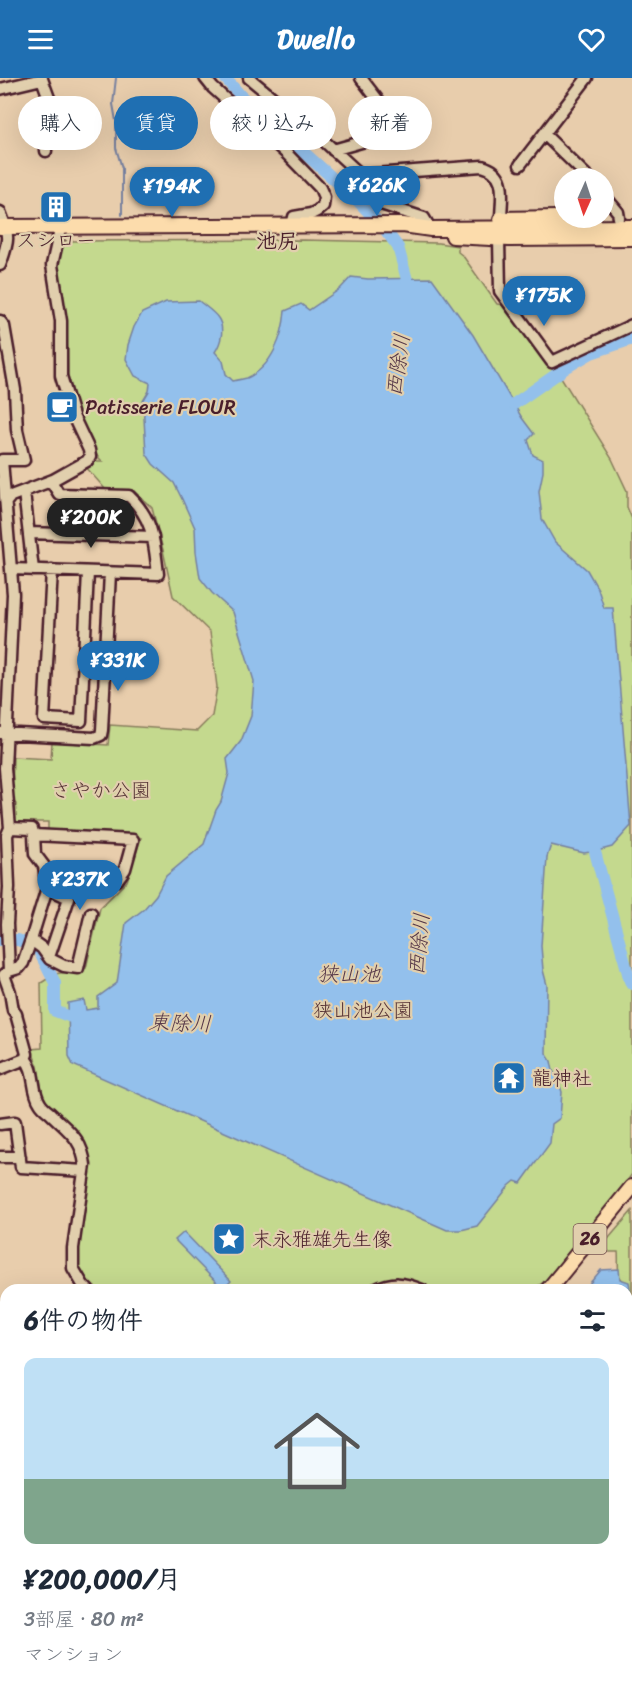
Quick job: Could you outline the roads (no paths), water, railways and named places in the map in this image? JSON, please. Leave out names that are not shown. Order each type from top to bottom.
[{"type":"main road","points":[[406,229],[501,219],[625,218]]},
{"type":"main road","points":[[3,231],[292,226],[341,229]]},
{"type":"main road","points":[[429,226],[632,227]]},
{"type":"main road","points":[[3,231],[59,234],[406,229],[499,239],[632,238]]},
{"type":"main road","name":"26","points":[[553,1284],[631,1191]]},
{"type":"street","points":[[205,78],[320,188],[324,197],[322,206],[317,212],[294,217],[292,226]]},
{"type":"street","points":[[249,78],[271,96]]},
{"type":"street","points":[[336,149],[365,141],[389,125],[390,116],[361,78]]},
{"type":"street","points":[[0,89],[42,79],[49,98],[45,124],[46,151]]},
{"type":"street","points":[[520,165],[581,80]]},
{"type":"street","points":[[544,134],[579,168]]},
{"type":"street","points":[[333,150],[375,188],[376,199],[384,205],[424,218],[429,226]]},
{"type":"street","points":[[360,174],[482,166],[490,168],[498,174],[502,183],[501,219]]},
{"type":"street","points":[[614,207],[625,218]]},
{"type":"street","points":[[0,212],[8,244],[0,265]]},
{"type":"street","points":[[6,502],[11,496],[51,481],[87,461],[90,457],[73,416],[61,376],[62,321],[52,265],[59,234]]},
{"type":"street","points":[[499,239],[500,291],[552,362],[632,325]]},
{"type":"street","points":[[0,321],[4,326],[15,390],[17,430],[24,460],[1,457],[13,594],[6,649],[3,733],[4,804],[9,806],[6,833],[9,887],[4,924],[8,941],[4,974],[27,1054],[25,1059]]},
{"type":"street","points":[[12,569],[158,574],[149,521],[138,504],[129,496],[59,494],[51,481]]},
{"type":"street","points":[[24,492],[33,570]]},
{"type":"street","points":[[29,533],[153,537]]},
{"type":"street","points":[[52,570],[45,719],[81,721],[88,572]]},
{"type":"street","points":[[3,733],[94,738],[100,735],[110,573]]},
{"type":"street","points":[[4,974],[19,968],[23,963],[47,888],[44,866],[35,854],[32,829],[6,833]]},
{"type":"street","points":[[34,835],[133,840],[125,869],[117,880],[45,875]]},
{"type":"street","points":[[47,888],[69,898],[49,957]]},
{"type":"street","points":[[30,943],[42,948],[49,957],[64,966],[78,968],[92,913]]},
{"type":"street","points":[[0,1069],[25,1059]]},
{"type":"street","points":[[25,1059],[30,1065],[40,1104],[68,1128],[84,1155],[84,1171],[73,1248],[73,1268],[82,1284]]},
{"type":"street","points":[[0,1124],[15,1122],[21,1167],[84,1171]]},
{"type":"street","points":[[0,1156],[20,1157]]},
{"type":"street","points":[[389,1284],[405,1284]]},
{"type":"water","name":"狭山池","points":[[351,277],[432,278],[473,335],[522,418],[534,434],[528,440],[533,455],[543,460],[539,491],[542,519],[555,542],[587,570],[598,589],[604,608],[613,608],[631,826],[612,847],[584,853],[551,845],[547,857],[541,946],[547,985],[546,1053],[562,1092],[560,1118],[552,1124],[550,1143],[521,1183],[515,1181],[509,1186],[477,1226],[461,1230],[447,1230],[73,1065],[69,1056],[68,1003],[84,1000],[86,1010],[98,1008],[98,997],[117,983],[126,923],[144,909],[156,895],[166,876],[204,844],[221,802],[229,773],[227,759],[241,741],[251,716],[254,681],[233,612],[212,593],[200,578],[195,528],[174,483],[153,464],[146,453],[143,401],[149,391],[150,383],[135,376],[126,359],[134,327],[142,313],[166,302],[199,301],[220,322],[221,335],[215,352],[223,361],[226,374],[233,381],[244,379],[256,373],[275,350],[282,330],[285,311],[301,304],[309,310],[340,289]]},
{"type":"water","points":[[184,1232],[231,1281],[228,1284],[218,1284],[175,1240]]},
{"type":"water","points":[[619,1269],[620,1279],[629,1284],[589,1284],[601,1270]]},
{"type":"waterway","points":[[116,78],[113,104],[116,121],[116,148],[122,168],[122,215]]},
{"type":"waterway","name":"西除川","points":[[225,78],[241,96],[357,200],[383,227],[398,247],[409,287],[408,293]]},
{"type":"waterway","points":[[514,404],[591,353],[632,339]]},
{"type":"waterway","name":"西除川","points":[[591,837],[632,984]]},
{"type":"waterway","name":"東除川","points":[[0,940],[18,940],[35,947],[55,983],[55,1011],[76,1019],[83,1019]]},
{"type":"place","name":"スシロー","points":[[56,207]]},
{"type":"place","name":"Patisserie FLOUR","points":[[62,407]]},
{"type":"place","name":"龍神社","points":[[509,1078]]},
{"type":"place","name":"末永雅雄先生像","points":[[229,1239]]},
{"type":"district","name":"池尻","points":[[277,241]]},
{"type":"park label","name":"さやか公園","points":[[101,790]]},
{"type":"park label","name":"狭山池公園","points":[[363,1010]]}]
